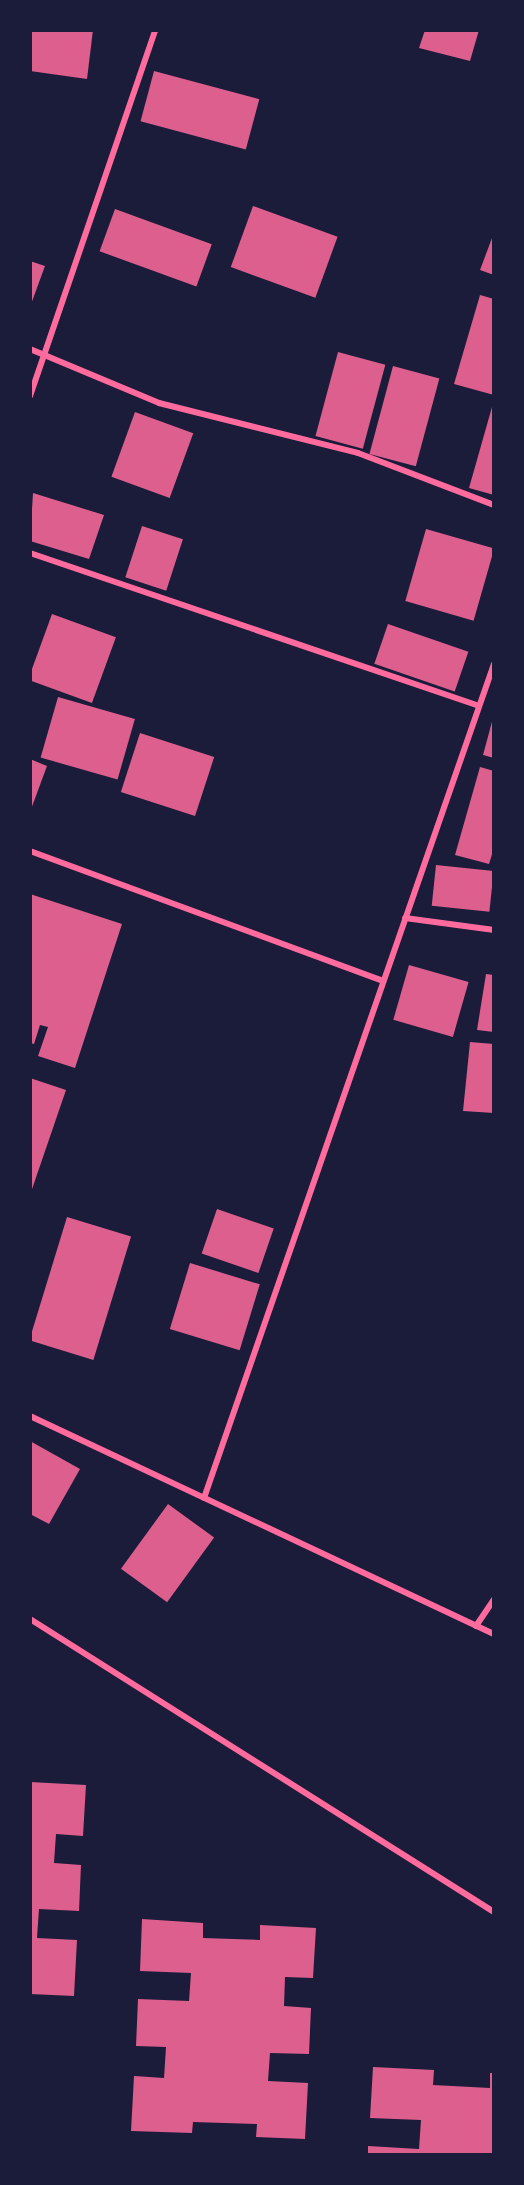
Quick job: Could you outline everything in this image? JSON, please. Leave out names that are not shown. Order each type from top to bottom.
[{"type":"street","points":[[30,396],[155,30]]},
{"type":"street","points":[[30,348],[159,403],[358,453],[494,505]]},
{"type":"street","points":[[30,553],[479,706]]},
{"type":"street","points":[[204,1498],[494,664]]},
{"type":"street","points":[[30,851],[383,981]]},
{"type":"street","points":[[405,918],[494,930]]},
{"type":"street","points":[[30,1416],[494,1634]]},
{"type":"street","points":[[476,1626],[494,1599]]},
{"type":"street","points":[[30,1619],[494,1912]]},
{"type":"building","points":[[30,30],[93,30],[87,79],[30,71]]},
{"type":"building","points":[[425,30],[479,30],[470,61],[419,48]]},
{"type":"building","points":[[154,71],[259,99],[246,149],[141,121]]},
{"type":"building","points":[[253,206],[338,237],[315,298],[231,267]]},
{"type":"building","points":[[115,209],[212,244],[196,287],[100,251]]},
{"type":"building","points":[[492,238],[494,239],[494,275],[480,270]]},
{"type":"building","points":[[30,261],[45,266],[30,307]]},
{"type":"building","points":[[480,295],[494,299],[494,395],[454,384]]},
{"type":"building","points":[[338,352],[385,365],[363,449],[315,436]]},
{"type":"building","points":[[393,366],[439,378],[416,466],[369,454]]},
{"type":"building","points":[[492,407],[494,408],[494,495],[469,488]]},
{"type":"building","points":[[135,412],[193,433],[170,498],[111,477]]},
{"type":"building","points":[[33,493],[104,515],[89,559],[30,541]]},
{"type":"building","points":[[142,526],[183,539],[166,591],[125,577]]},
{"type":"building","points":[[426,529],[494,548],[474,621],[405,601]]},
{"type":"building","points":[[52,614],[116,637],[92,703],[30,680],[30,674]]},
{"type":"building","points":[[388,624],[468,652],[455,691],[374,664]]},
{"type":"building","points":[[58,697],[135,719],[118,780],[41,758]]},
{"type":"building","points":[[494,718],[494,758],[483,755]]},
{"type":"building","points":[[140,733],[214,757],[195,816],[121,792]]},
{"type":"building","points":[[30,759],[47,766],[30,812]]},
{"type":"building","points":[[480,767],[494,771],[494,848],[489,864],[455,855]]},
{"type":"building","points":[[436,865],[494,871],[489,912],[432,906]]},
{"type":"building","points":[[30,894],[122,924],[75,1068],[38,1056],[48,1027],[40,1025],[34,1044],[30,1043]]},
{"type":"building","points":[[409,965],[469,982],[453,1037],[393,1020]]},
{"type":"building","points":[[486,974],[494,975],[494,1032],[477,1030]]},
{"type":"building","points":[[470,1042],[494,1044],[494,1113],[463,1111]]},
{"type":"building","points":[[30,1078],[66,1090],[30,1195]]},
{"type":"building","points":[[217,1209],[274,1229],[258,1273],[202,1253]]},
{"type":"building","points":[[67,1217],[131,1237],[93,1360],[30,1341]]},
{"type":"building","points":[[190,1263],[260,1284],[240,1350],[170,1329]]},
{"type":"building","points":[[30,1441],[80,1469],[49,1524],[30,1514]]},
{"type":"building","points":[[168,1504],[214,1538],[167,1602],[121,1569]]},
{"type":"building","points":[[30,1782],[86,1785],[83,1836],[56,1834],[54,1863],[81,1865],[79,1911],[39,1909],[37,1938],[77,1940],[74,1996],[30,1994]]},
{"type":"building","points":[[142,1919],[203,1923],[203,1938],[260,1940],[260,1925],[316,1928],[313,1978],[285,1977],[284,2006],[311,2008],[309,2054],[270,2053],[268,2081],[308,2083],[305,2139],[256,2137],[257,2124],[193,2122],[192,2133],[131,2131],[134,2076],[164,2078],[166,2047],[136,2046],[138,1999],[189,2001],[191,1973],[140,1971]]},
{"type":"building","points":[[373,2067],[434,2070],[433,2085],[490,2088],[490,2073],[494,2073],[494,2155],[368,2155],[368,2146],[419,2149],[421,2120],[370,2118]]}]
